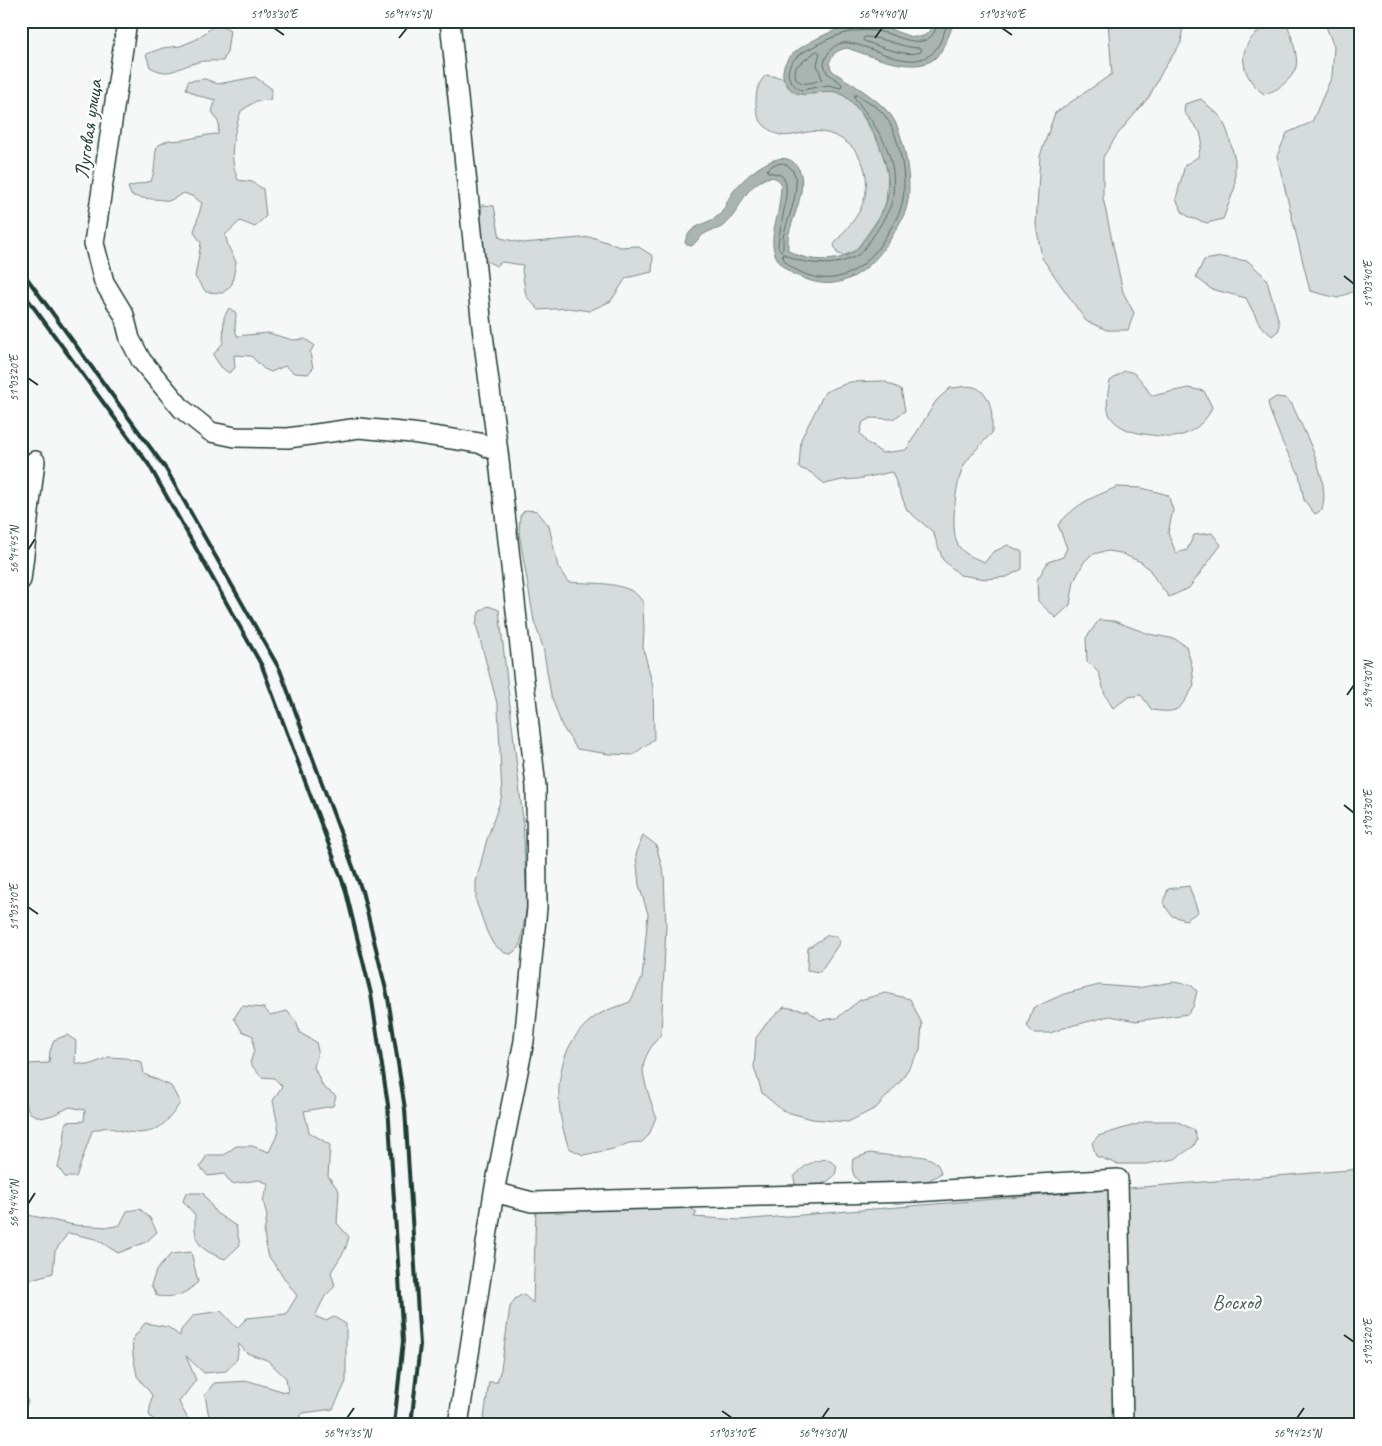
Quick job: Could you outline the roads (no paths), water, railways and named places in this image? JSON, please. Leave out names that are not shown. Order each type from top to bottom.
[{"type":"street","name":"Луговая улица","points":[[127,21],[94,243],[104,282],[124,315],[130,340],[141,360],[182,409],[211,432],[235,438],[288,438],[359,428],[412,433],[479,443],[498,452]]},
{"type":"street","points":[[450,21],[482,327],[536,787],[537,908],[524,1040],[494,1192],[458,1425]]},
{"type":"street","points":[[21,580],[35,461]]},
{"type":"street","points":[[494,1192],[532,1202],[914,1192],[1118,1179],[1123,1425]]},
{"type":"water","points":[[934,21],[954,21],[938,56],[925,63],[915,65],[891,62],[847,48],[835,53],[829,63],[835,73],[871,97],[890,114],[899,132],[906,158],[909,196],[905,212],[886,245],[868,266],[857,275],[845,280],[832,283],[818,283],[794,274],[783,266],[777,259],[773,248],[773,236],[781,192],[781,183],[778,179],[774,178],[764,179],[750,189],[734,214],[722,227],[704,234],[692,246],[685,243],[694,228],[721,213],[737,186],[751,173],[769,162],[786,159],[793,162],[799,169],[801,178],[799,199],[788,238],[788,250],[803,257],[822,260],[841,258],[856,250],[877,222],[887,198],[888,178],[878,143],[870,126],[852,102],[839,93],[832,91],[798,94],[792,91],[784,78],[784,66],[788,58],[799,49],[824,35],[842,28],[860,24],[879,25],[907,36],[918,37],[927,34]]},
{"type":"railway","points":[[21,270],[166,469],[280,670],[362,891],[388,998],[405,1109],[420,1345],[411,1425]]},
{"type":"railway","points":[[21,290],[149,465],[262,666],[345,888],[371,994],[388,1105],[403,1341],[394,1425]]},
{"type":"park label","name":"Восход","points":[[1236,1302]]}]
